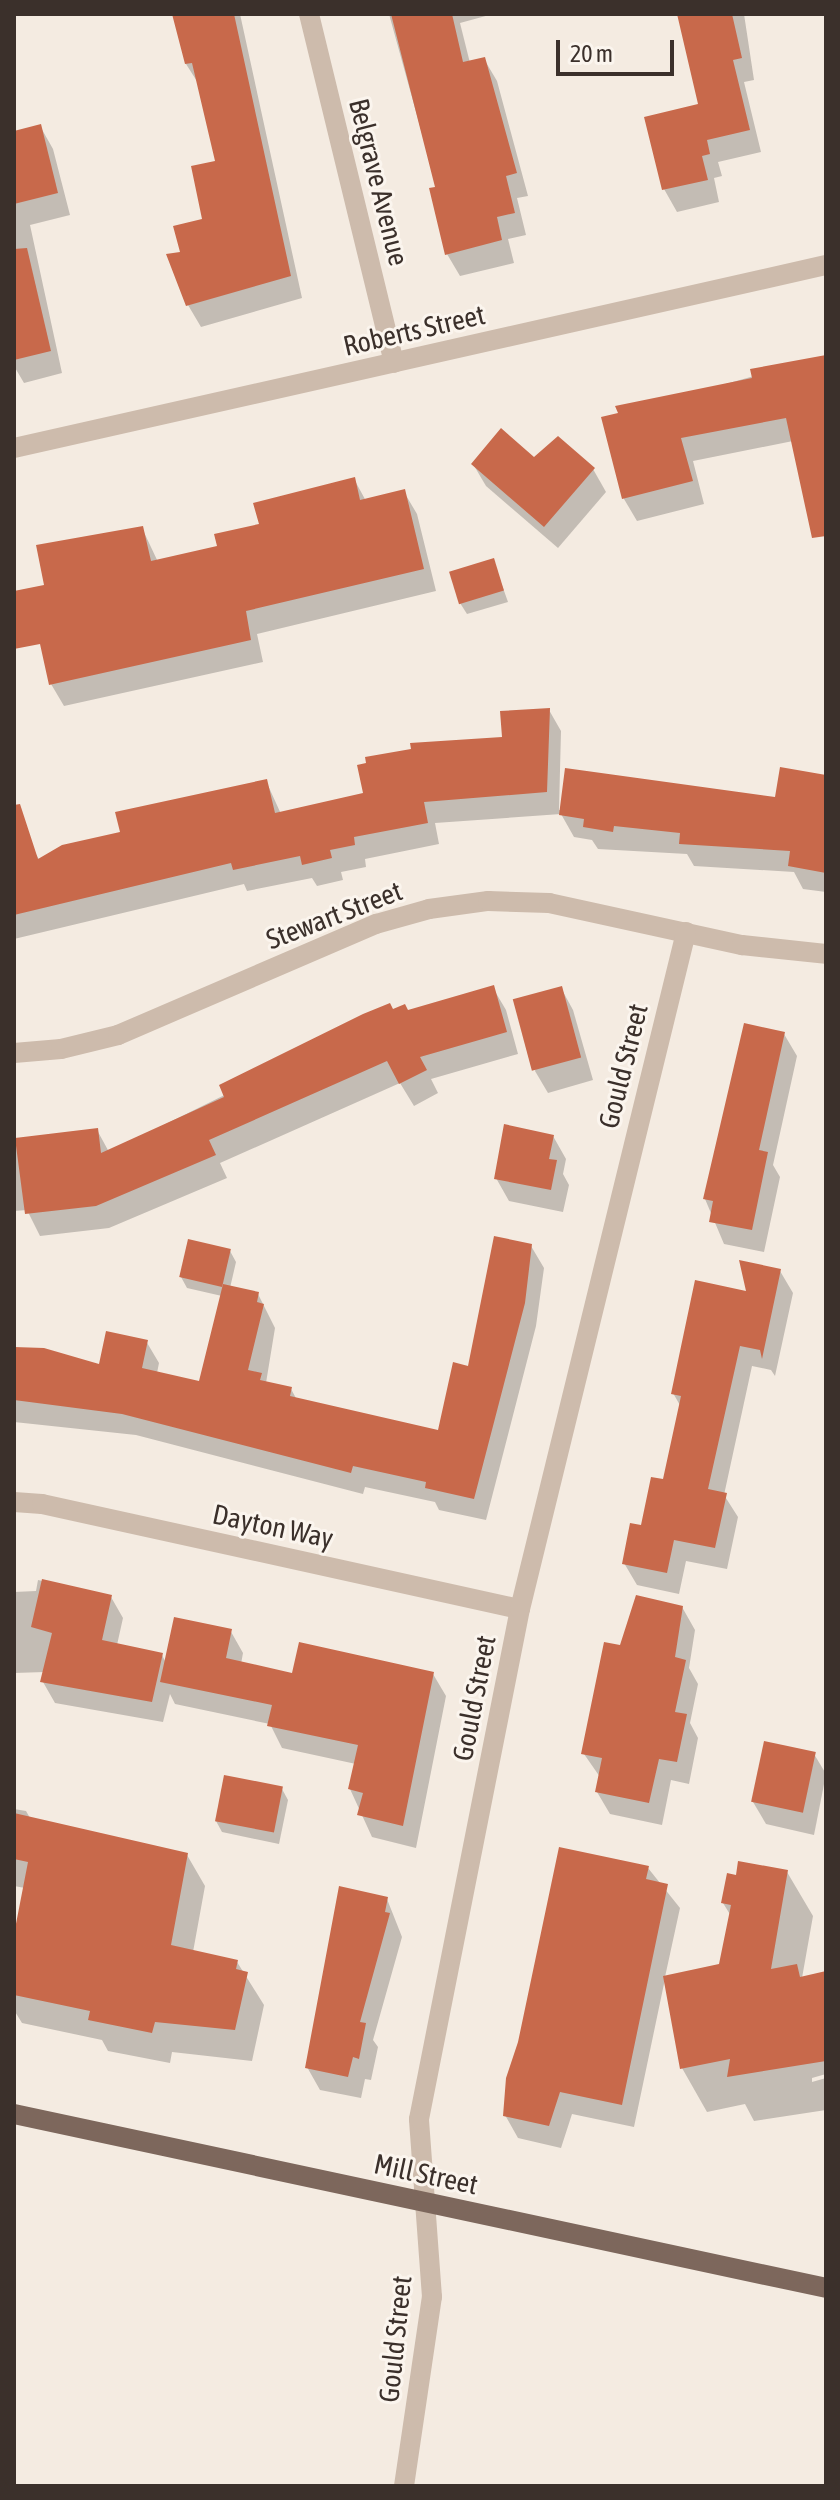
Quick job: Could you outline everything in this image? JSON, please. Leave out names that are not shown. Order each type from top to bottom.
[{"type":"main road","name":"Mill Street","points":[[14,2114],[826,2288]]},
{"type":"street","name":"Belgrave Avenue","points":[[309,14],[394,363]]},
{"type":"street","name":"Roberts Street","points":[[14,448],[826,265]]},
{"type":"street","name":"Stewart Street","points":[[14,1053],[61,1049],[118,1035],[376,924],[429,909],[488,901],[549,903],[786,952],[826,954]]},
{"type":"street","name":"Gould Street","points":[[404,2486],[432,2297],[428,2203],[419,2119],[520,1609],[686,932]]},
{"type":"street","name":"Dayton Way","points":[[14,1502],[42,1504],[520,1609]]},
{"type":"building","points":[[172,14],[234,14],[291,276],[186,306],[166,254],[180,252],[173,226],[202,219],[191,166],[215,161],[192,63],[185,64]]},
{"type":"building","points":[[391,14],[452,14],[463,62],[485,57],[517,173],[506,176],[515,213],[497,217],[502,240],[445,255],[429,188],[435,187]]},
{"type":"building","points":[[677,14],[732,14],[742,58],[733,60],[750,130],[707,140],[710,154],[702,156],[708,180],[662,190],[644,117],[698,104]]},
{"type":"building","points":[[41,124],[58,193],[14,204],[14,131]]},
{"type":"building","points":[[27,248],[51,351],[14,360],[14,249]]},
{"type":"building","points":[[826,355],[826,536],[812,538],[786,418],[681,438],[693,481],[622,499],[601,417],[618,413],[615,406],[752,378],[750,369]]},
{"type":"building","points":[[501,428],[534,457],[558,436],[595,468],[544,527],[471,464]]},
{"type":"building","points":[[355,477],[360,500],[405,489],[424,569],[246,611],[251,640],[49,685],[40,644],[14,649],[14,591],[44,585],[36,545],[143,526],[151,561],[217,546],[214,534],[259,524],[253,503]]},
{"type":"building","points":[[494,558],[504,591],[459,604],[449,572]]},
{"type":"building","points":[[550,708],[547,792],[424,802],[428,823],[354,837],[355,845],[330,850],[332,858],[302,865],[300,856],[233,870],[231,863],[14,915],[14,805],[20,804],[38,859],[62,845],[120,832],[115,812],[267,779],[275,813],[363,793],[357,765],[366,763],[365,757],[411,749],[410,743],[502,737],[500,711]]},
{"type":"building","points":[[780,767],[826,775],[826,873],[788,866],[790,851],[679,844],[680,833],[614,826],[613,832],[583,827],[584,819],[559,815],[565,768],[775,797]]},
{"type":"building","points":[[494,985],[507,1032],[420,1057],[427,1070],[399,1084],[387,1061],[209,1140],[216,1155],[96,1206],[25,1214],[15,1138],[98,1128],[101,1153],[224,1097],[219,1085],[363,1014],[390,1003],[393,1009],[405,1004],[408,1010]]},
{"type":"building","points":[[562,986],[581,1057],[532,1071],[513,999]]},
{"type":"building","points":[[744,1023],[785,1032],[759,1150],[768,1152],[752,1230],[709,1222],[713,1201],[703,1199]]},
{"type":"building","points":[[504,1124],[554,1135],[549,1159],[557,1160],[551,1190],[494,1179]]},
{"type":"building","points":[[494,1236],[532,1244],[525,1303],[474,1499],[425,1488],[426,1482],[353,1466],[351,1473],[122,1414],[14,1400],[14,1347],[44,1348],[99,1364],[106,1331],[148,1340],[142,1368],[199,1381],[223,1284],[259,1292],[257,1302],[264,1304],[248,1370],[262,1373],[260,1380],[292,1387],[290,1396],[438,1430],[453,1362],[468,1366]]},
{"type":"building","points":[[188,1239],[231,1249],[222,1287],[179,1277]]},
{"type":"building","points":[[739,1260],[781,1269],[762,1359],[760,1350],[740,1346],[708,1489],[727,1493],[715,1548],[674,1540],[667,1573],[622,1564],[630,1523],[641,1525],[651,1477],[663,1479],[681,1396],[671,1394],[695,1280],[746,1291]]},
{"type":"building","points":[[42,1579],[112,1595],[102,1640],[163,1653],[152,1702],[40,1682],[52,1633],[31,1627]]},
{"type":"building","points":[[636,1595],[683,1606],[675,1657],[686,1660],[675,1712],[687,1714],[677,1762],[659,1759],[649,1803],[595,1792],[602,1758],[581,1754],[604,1642],[620,1645]]},
{"type":"building","points":[[174,1617],[232,1629],[226,1658],[292,1673],[299,1642],[434,1672],[403,1826],[357,1815],[363,1793],[348,1789],[358,1745],[267,1726],[272,1705],[160,1682]]},
{"type":"building","points":[[764,1741],[816,1752],[803,1813],[751,1802]]},
{"type":"building","points":[[224,1775],[283,1786],[274,1833],[215,1821]]},
{"type":"building","points":[[14,1813],[188,1853],[171,1945],[238,1960],[236,1969],[248,1972],[235,2030],[155,2022],[152,2033],[88,2020],[90,2011],[14,1995],[14,1934],[28,1862],[14,1859]]},
{"type":"building","points":[[559,1847],[649,1866],[646,1879],[668,1884],[622,2105],[560,2092],[549,2126],[503,2116],[506,2078],[518,2042]]},
{"type":"building","points":[[738,1861],[788,1870],[771,1969],[797,1964],[800,1977],[826,1971],[826,2061],[727,2077],[730,2059],[680,2069],[663,1976],[719,1964],[731,1905],[721,1903],[727,1873],[736,1875]]},
{"type":"building","points":[[339,1886],[388,1897],[385,1912],[390,1913],[360,2022],[366,2023],[359,2059],[353,2057],[348,2077],[305,2068]]}]
